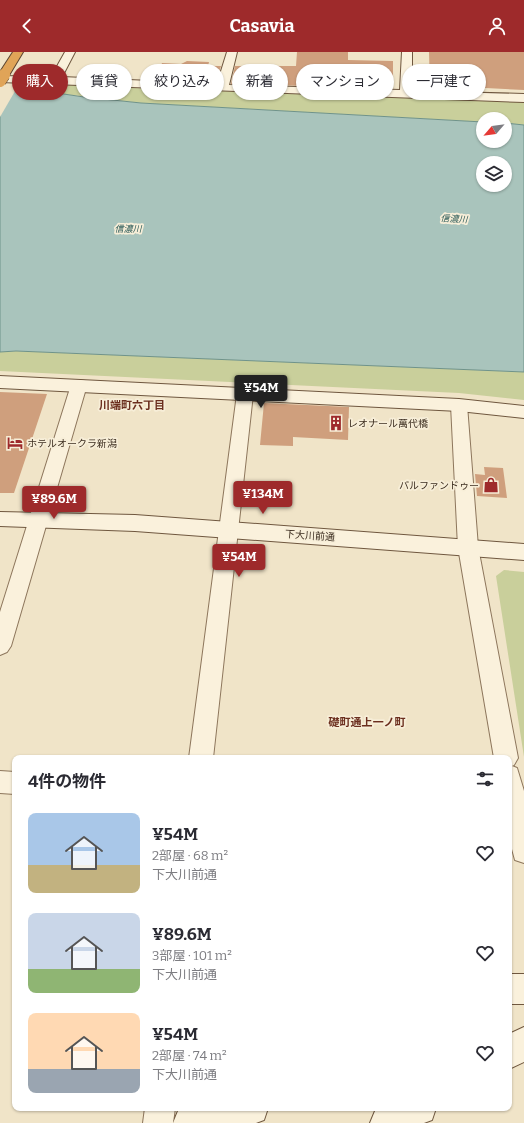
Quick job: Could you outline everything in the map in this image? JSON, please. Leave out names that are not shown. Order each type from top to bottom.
[{"type":"highway","points":[[1,78],[18,52]]},
{"type":"street","points":[[63,64],[70,52]]},
{"type":"street","points":[[224,81],[232,52]]},
{"type":"street","points":[[407,52],[407,64]]},
{"type":"street","points":[[1,78],[12,78]]},
{"type":"street","points":[[68,81],[140,84]]},
{"type":"street","points":[[224,88],[402,94]]},
{"type":"street","points":[[486,97],[524,98]]},
{"type":"street","points":[[0,382],[459,405],[524,412]]},
{"type":"street","points":[[0,646],[79,385]]},
{"type":"street","points":[[201,755],[245,394]]},
{"type":"street","points":[[459,405],[468,547],[505,755]]},
{"type":"street","name":"下大川前通","points":[[0,519],[135,523],[524,552]]},
{"type":"street","points":[[0,782],[12,783]]},
{"type":"street","points":[[512,809],[524,851]]},
{"type":"street","points":[[512,990],[524,989]]},
{"type":"street","points":[[512,1051],[524,1043]]},
{"type":"street","points":[[158,1123],[160,1111]]},
{"type":"street","points":[[190,1123],[240,1111]]},
{"type":"street","points":[[387,1123],[413,1111]]},
{"type":"green space","points":[[68,84],[76,84],[76,95],[68,95]]},
{"type":"green space","points":[[132,88],[140,88],[140,100],[224,100],[224,91],[232,91],[232,100],[288,100],[288,93],[296,93],[296,100],[394,100],[394,96],[402,96],[402,100],[486,100],[486,98],[524,99],[524,125],[512,124],[512,112],[476,112],[476,122],[141,103],[115,100],[132,100]]},
{"type":"green space","points":[[16,351],[524,372],[524,400],[459,393],[0,371],[0,352]]},
{"type":"green space","points":[[504,570],[524,572],[524,757],[496,576]]},
{"type":"water","name":"信濃川","points":[[12,88],[12,100],[68,100],[68,95],[76,96],[76,100],[112,100],[141,103],[476,122],[476,148],[512,148],[512,124],[524,125],[524,372],[16,351],[0,352],[0,89]]},
{"type":"pier","points":[[12,86],[12,96],[0,117],[0,87]]},
{"type":"building","points":[[297,52],[348,52],[348,60],[393,61],[393,64],[296,64]]},
{"type":"building","points":[[429,52],[524,52],[524,90],[486,88],[486,64],[429,64]]},
{"type":"building","points":[[187,61],[209,62],[208,64],[181,64]]},
{"type":"building","points":[[288,66],[296,66],[296,86],[288,86]]},
{"type":"building","name":"ホテルオークラ新潟","points":[[0,392],[47,394],[14,493],[0,493]]},
{"type":"building","points":[[264,403],[349,407],[348,440],[293,437],[293,446],[260,445]]},
{"type":"building","name":"パルファンドゥー","points":[[484,467],[503,468],[507,498],[477,496],[475,474],[485,475]]},
{"type":"place","name":"レオナール萬代橋","points":[[336,423]]},
{"type":"place","name":"ホテルオークラ新潟","points":[[15,443]]},
{"type":"place","name":"パルファンドゥー","points":[[491,485]]},
{"type":"district","name":"川端町六丁目","points":[[132,405]]},
{"type":"district","name":"礎町通上一ノ町","points":[[367,722]]}]
